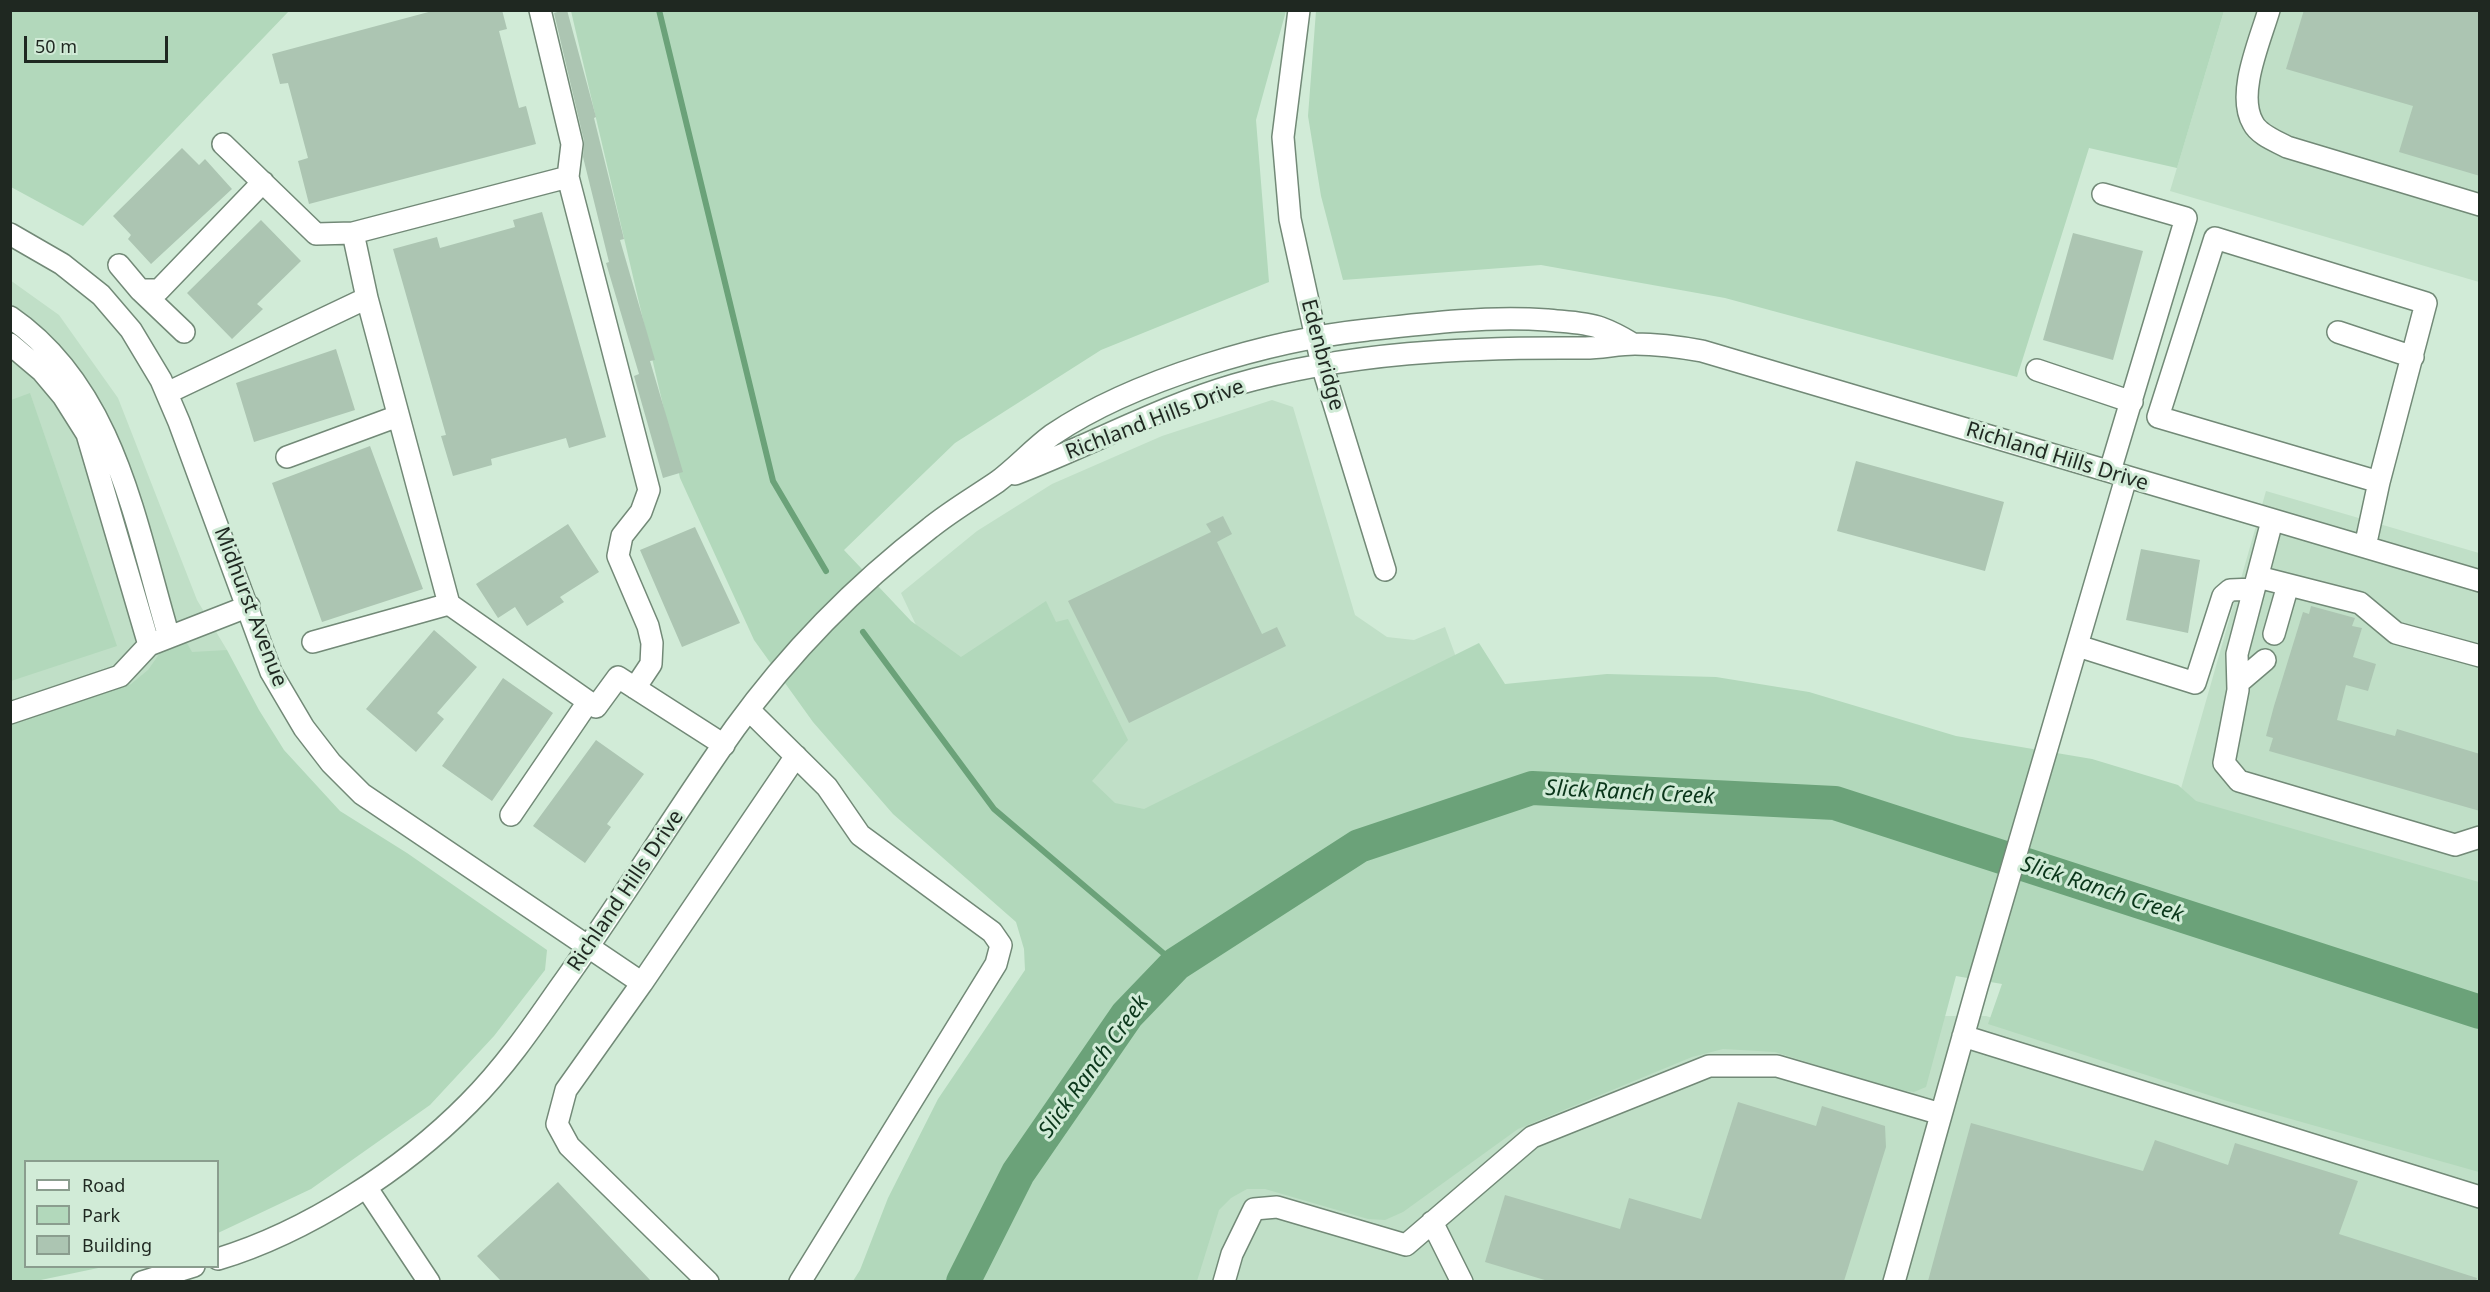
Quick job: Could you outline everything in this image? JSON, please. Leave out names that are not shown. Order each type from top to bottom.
[{"type":"street","points":[[540,10],[572,144],[568,177],[649,490],[641,512],[622,536],[618,556],[648,626],[652,643],[651,664],[635,688]]},
{"type":"street","name":"Edenbridge","points":[[1299,10],[1283,137],[1290,219],[1322,365],[1384,570]]},
{"type":"street","points":[[2269,10],[2247,87],[2247,107],[2253,125],[2287,147],[2480,205]]},
{"type":"street","points":[[224,144],[316,234],[353,233],[568,177]]},
{"type":"street","points":[[140,290],[159,290],[263,182]]},
{"type":"street","points":[[1894,1281],[1977,987],[2078,646],[2118,475],[2132,402],[2186,218],[2103,194]]},
{"type":"street","points":[[353,233],[367,298],[449,604],[596,707],[618,677],[724,746]]},
{"type":"street","name":"Midhurst Avenue","points":[[10,234],[62,264],[100,295],[131,330],[167,393],[249,606],[271,672],[304,728],[331,763],[362,794],[642,983]]},
{"type":"street","points":[[2365,548],[2379,482],[2426,303],[2215,238],[2158,417],[2379,482]]},
{"type":"street","points":[[119,265],[140,290],[184,332]]},
{"type":"street","points":[[167,393],[367,298]]},
{"type":"street","points":[[10,317],[54,356],[82,390],[114,450],[169,637]]},
{"type":"street","name":"Richland Hills Drive","points":[[219,1259],[296,1227],[366,1187],[468,1104],[517,1048],[589,947],[749,710],[788,660],[881,567],[934,524],[1001,479],[1052,435],[1107,405],[1149,386],[1212,364],[1317,337],[1438,320],[1524,319],[1599,327],[1633,344]]},
{"type":"street","points":[[2338,332],[2413,357]]},
{"type":"street","points":[[10,344],[42,371],[63,396],[87,434],[149,645]]},
{"type":"street","name":"Richland Hills Drive","points":[[1001,479],[1065,455],[1119,429],[1234,385],[1322,365],[1441,350],[1595,348],[1633,344],[1702,351],[2480,581]]},
{"type":"street","points":[[2037,370],[2132,402]]},
{"type":"street","points":[[287,457],[398,416]]},
{"type":"street","points":[[2272,520],[2237,654],[2238,683],[2224,763],[2239,781],[2455,845],[2480,837]]},
{"type":"street","points":[[2078,646],[2195,683],[2223,596],[2230,590],[2256,583],[2288,585],[2360,603],[2396,633],[2480,656]]},
{"type":"street","points":[[2274,634],[2288,585]]},
{"type":"street","points":[[314,642],[449,604]]},
{"type":"street","points":[[10,714],[120,676],[149,645],[249,606]]},
{"type":"street","points":[[2238,683],[2265,660]]},
{"type":"street","points":[[511,815],[588,702]]},
{"type":"street","points":[[749,710],[827,787],[860,835],[992,932],[1000,945],[996,964],[800,1281]]},
{"type":"street","points":[[708,1281],[569,1146],[557,1124],[566,1090],[642,983],[796,756]]},
{"type":"street","points":[[1963,1036],[2480,1197]]},
{"type":"street","points":[[1224,1281],[1232,1254],[1254,1209],[1277,1207],[1406,1245],[1532,1137],[1709,1066],[1777,1066],[1941,1114]]},
{"type":"street","points":[[366,1187],[429,1281]]},
{"type":"street","points":[[1432,1222],[1462,1281]]},
{"type":"street","points":[[142,1281],[187,1268]]},
{"type":"shaded area","points":[[2224,11],[2479,11],[2479,282],[2170,191]]},
{"type":"shaded area","points":[[10,280],[59,315],[118,398],[197,600],[227,650],[11,727]]},
{"type":"shaded area","points":[[1272,400],[1293,407],[1355,615],[1387,637],[1414,640],[1445,627],[1464,679],[1145,835],[923,640],[901,593],[977,531],[1052,484],[1162,436]]},
{"type":"shaded area","points":[[2266,491],[2479,553],[2479,887],[2178,799]]},
{"type":"shaded area","points":[[1838,1016],[1986,1016],[2479,1166],[2479,1281],[1178,1282],[1229,1188],[1629,1066]]},
{"type":"green space","points":[[1316,10],[2224,11],[2177,168],[2089,148],[2017,377],[1725,298],[1541,265],[1343,280],[1321,196],[1308,116]]},
{"type":"green space","points":[[10,11],[289,11],[83,226],[11,187]]},
{"type":"green space","points":[[571,11],[1286,11],[1256,120],[1269,282],[1101,350],[955,443],[844,550],[911,621],[961,657],[1046,601],[1056,622],[1068,619],[1128,740],[1092,781],[1115,803],[1144,809],[1479,643],[1505,684],[1607,674],[1716,677],[1809,692],[1956,736],[2092,759],[2178,785],[2196,801],[2479,882],[2479,1172],[2227,1101],[1988,1024],[2002,984],[1956,976],[1926,1087],[1914,1092],[1893,1089],[1775,1052],[1723,1049],[1692,1057],[1518,1129],[1403,1212],[1385,1220],[1368,1219],[1265,1189],[1247,1189],[1231,1198],[1219,1210],[1197,1281],[853,1281],[860,1270],[888,1198],[938,1099],[1025,970],[1024,949],[1016,922],[893,814],[813,722],[754,640],[680,478]]},
{"type":"green space","points":[[30,393],[117,646],[11,681],[11,400]]},
{"type":"green space","points":[[187,643],[192,652],[227,650],[259,710],[284,750],[340,811],[407,853],[547,950],[545,970],[494,1036],[430,1105],[311,1189],[219,1233],[219,1160],[24,1160],[24,1268],[98,1268],[36,1281],[11,1281],[11,725],[131,684],[148,670],[160,653]]},
{"type":"building","points":[[436,10],[502,10],[507,29],[499,31],[519,108],[526,106],[536,144],[309,204],[298,161],[308,158],[288,83],[280,84],[272,54]]},
{"type":"building","points":[[567,10],[596,117],[594,118],[624,239],[620,240],[655,360],[650,361],[683,472],[663,478],[634,376],[639,374],[606,263],[609,262],[583,157],[584,141],[554,13]]},
{"type":"building","points":[[2304,10],[2480,10],[2480,176],[2399,152],[2413,106],[2286,69]]},
{"type":"building","points":[[182,148],[199,165],[205,159],[232,189],[151,264],[128,239],[131,235],[113,216]]},
{"type":"building","points":[[542,212],[606,437],[569,448],[566,438],[491,459],[492,465],[453,476],[441,436],[446,435],[393,249],[437,237],[440,248],[515,227],[513,220]]},
{"type":"building","points":[[261,220],[301,261],[257,304],[263,309],[232,339],[187,293]]},
{"type":"building","points":[[2073,233],[2143,251],[2113,360],[2043,340]]},
{"type":"building","points":[[336,349],[355,410],[254,442],[236,383]]},
{"type":"building","points":[[370,446],[423,589],[322,622],[272,483]]},
{"type":"building","points":[[1856,461],[2004,502],[1985,571],[1837,531]]},
{"type":"building","points":[[1223,516],[1232,534],[1217,542],[1262,634],[1277,627],[1286,646],[1129,723],[1068,601],[1211,532],[1206,524]]},
{"type":"building","points":[[568,524],[599,572],[560,597],[564,602],[527,626],[515,607],[498,618],[476,584]]},
{"type":"building","points":[[695,527],[740,623],[682,647],[640,550]]},
{"type":"building","points":[[2141,549],[2200,560],[2188,633],[2126,620]]},
{"type":"building","points":[[2311,606],[2355,618],[2352,626],[2362,628],[2353,657],[2376,664],[2368,691],[2346,685],[2337,720],[2395,736],[2397,729],[2480,754],[2480,811],[2269,751],[2273,738],[2266,736],[2274,706],[2303,612],[2309,614]]},
{"type":"building","points":[[434,630],[477,667],[437,713],[444,719],[416,752],[366,709]]},
{"type":"building","points":[[503,678],[553,713],[492,801],[442,766]]},
{"type":"building","points":[[596,740],[644,774],[607,824],[611,827],[585,863],[533,826]]},
{"type":"building","points":[[1738,1102],[1816,1126],[1822,1106],[1885,1126],[1886,1147],[1844,1281],[1548,1281],[1485,1262],[1505,1195],[1620,1229],[1629,1198],[1701,1219]]},
{"type":"building","points":[[1971,1123],[2143,1171],[2155,1140],[2228,1165],[2235,1143],[2358,1181],[2339,1234],[2477,1278],[2476,1281],[1928,1281]]},
{"type":"building","points":[[558,1182],[651,1281],[501,1281],[477,1256]]},
{"type":"waterway","points":[[659,10],[773,481],[826,571]]},
{"type":"waterway","points":[[863,632],[994,809],[1176,964]]},
{"type":"waterway","name":"Slick Ranch Creek","points":[[963,1282],[1018,1173],[1127,1015],[1176,964],[1359,846],[1532,788],[1835,803],[2480,1012]]}]
